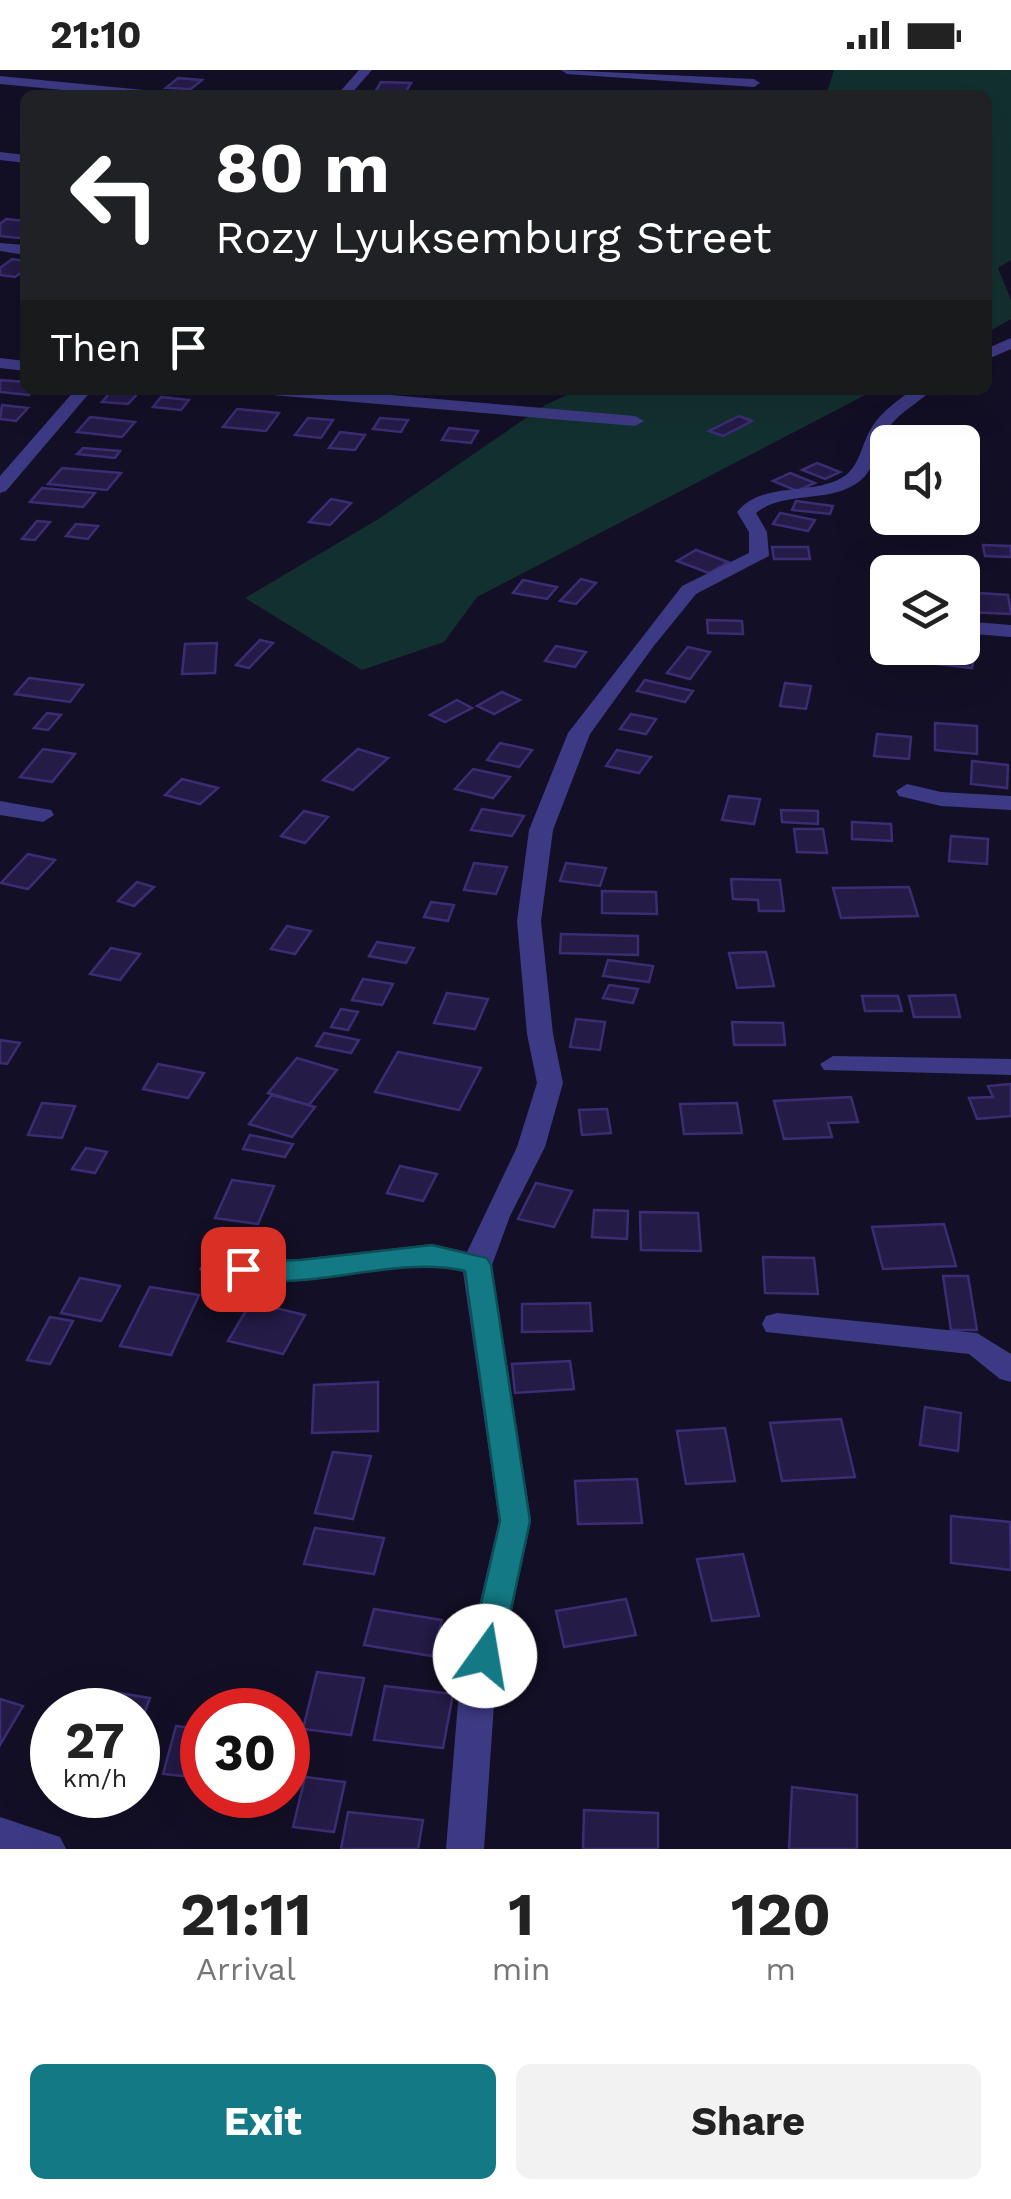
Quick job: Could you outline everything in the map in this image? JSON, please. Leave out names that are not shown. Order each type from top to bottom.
[{"type":"street","points":[[0,79],[11,70]]},
{"type":"street","points":[[348,90],[366,70]]},
{"type":"street","points":[[567,70],[754,83]]},
{"type":"street","points":[[0,79],[106,90]]},
{"type":"street","points":[[0,487],[80,395]]},
{"type":"street","points":[[331,395],[635,421]]},
{"type":"street","points":[[465,1849],[477,1690],[515,1521],[477,1265],[531,1148],[550,1083],[540,1034],[529,921],[541,830],[579,733],[689,590],[759,556],[758,532],[746,512],[756,502],[830,490],[853,478],[871,455],[881,426],[917,395]]},
{"type":"street","points":[[980,628],[1011,631]]},
{"type":"street","points":[[907,791],[941,799],[1011,804]]},
{"type":"street","points":[[0,808],[43,815]]},
{"type":"street","points":[[833,1064],[1011,1068]]},
{"type":"street","points":[[214,1269],[300,1269],[432,1254],[477,1265]]},
{"type":"street","points":[[778,1324],[976,1344],[1011,1371]]},
{"type":"street","points":[[0,1834],[48,1849]]},
{"type":"green space","points":[[834,70],[1011,70],[1011,260],[998,268],[1011,300],[1011,319],[992,330],[992,90],[828,90]]},
{"type":"green space","points":[[567,395],[865,395],[477,597],[444,642],[362,670],[245,598],[380,518],[545,405]]},
{"type":"building","points":[[178,78],[202,80],[191,89],[166,88]]},
{"type":"building","points":[[381,82],[411,83],[407,90],[376,90]]},
{"type":"building","points":[[6,219],[20,220],[20,237],[0,236],[0,224]]},
{"type":"building","points":[[12,259],[20,260],[20,274],[15,277],[0,275],[0,268]]},
{"type":"building","points":[[0,380],[20,382],[20,394],[0,392]]},
{"type":"building","points":[[108,395],[136,395],[128,404],[102,402]]},
{"type":"building","points":[[161,397],[189,400],[181,410],[153,407]]},
{"type":"building","points":[[2,405],[28,408],[16,421],[0,419]]},
{"type":"building","points":[[237,409],[279,413],[266,431],[223,427]]},
{"type":"building","points":[[739,416],[752,421],[723,436],[709,431]]},
{"type":"building","points":[[90,417],[135,422],[122,437],[77,432]]},
{"type":"building","points":[[308,418],[333,420],[321,438],[295,435]]},
{"type":"building","points":[[380,418],[408,420],[401,432],[373,429]]},
{"type":"building","points":[[449,428],[478,431],[471,443],[442,440]]},
{"type":"building","points":[[340,432],[365,435],[355,450],[329,448]]},
{"type":"building","points":[[83,448],[120,451],[115,458],[77,454]]},
{"type":"building","points":[[817,463],[840,472],[825,479],[802,470]]},
{"type":"building","points":[[62,468],[121,473],[107,490],[48,484]]},
{"type":"building","points":[[790,473],[815,483],[797,491],[773,481]]},
{"type":"building","points":[[42,488],[95,493],[83,507],[30,502]]},
{"type":"building","points":[[331,499],[351,503],[330,525],[309,522]]},
{"type":"building","points":[[796,501],[833,506],[830,514],[792,510]]},
{"type":"building","points":[[780,513],[815,520],[808,531],[773,524]]},
{"type":"building","points":[[37,521],[50,522],[35,540],[22,539]]},
{"type":"building","points":[[76,524],[98,526],[88,539],[66,536]]},
{"type":"building","points":[[983,545],[1011,546],[1011,557],[985,556]]},
{"type":"building","points":[[772,547],[808,547],[810,559],[774,559]]},
{"type":"building","points":[[696,550],[728,562],[709,573],[677,561]]},
{"type":"building","points":[[581,579],[596,583],[576,604],[560,601]]},
{"type":"building","points":[[523,580],[557,587],[547,599],[513,593]]},
{"type":"building","points":[[980,593],[1008,595],[1011,614],[980,613]]},
{"type":"building","points":[[707,620],[742,621],[743,634],[708,633]]},
{"type":"building","points":[[260,640],[273,643],[249,668],[236,665]]},
{"type":"building","points":[[217,643],[215,673],[182,674],[185,644]]},
{"type":"building","points":[[556,646],[586,652],[575,667],[545,661]]},
{"type":"building","points":[[688,647],[710,652],[690,679],[667,673]]},
{"type":"building","points":[[29,678],[83,685],[70,702],[15,694]]},
{"type":"building","points":[[645,680],[693,691],[685,702],[637,691]]},
{"type":"building","points":[[785,683],[811,686],[806,709],[780,706]]},
{"type":"building","points":[[502,692],[520,700],[494,714],[477,706]]},
{"type":"building","points":[[457,700],[472,708],[445,722],[430,715]]},
{"type":"building","points":[[47,713],[61,715],[48,730],[34,728]]},
{"type":"building","points":[[631,714],[656,719],[646,734],[620,729]]},
{"type":"building","points":[[935,723],[977,726],[977,754],[935,750]]},
{"type":"building","points":[[877,734],[911,737],[909,759],[874,756]]},
{"type":"building","points":[[500,743],[532,750],[519,767],[487,760]]},
{"type":"building","points":[[43,749],[75,754],[52,782],[20,777]]},
{"type":"building","points":[[358,749],[388,758],[353,790],[323,780]]},
{"type":"building","points":[[617,750],[651,757],[639,773],[606,766]]},
{"type":"building","points":[[972,761],[1008,765],[1007,788],[971,784]]},
{"type":"building","points":[[473,769],[510,777],[493,798],[455,789]]},
{"type":"building","points":[[182,779],[218,788],[200,804],[165,795]]},
{"type":"building","points":[[729,796],[760,799],[754,824],[722,820]]},
{"type":"building","points":[[482,809],[524,816],[512,836],[471,830]]},
{"type":"building","points":[[781,810],[818,811],[818,824],[782,822]]},
{"type":"building","points":[[304,811],[328,817],[305,843],[281,836]]},
{"type":"building","points":[[852,822],[891,824],[892,841],[852,839]]},
{"type":"building","points":[[794,829],[823,829],[827,853],[797,852]]},
{"type":"building","points":[[951,836],[988,839],[987,864],[949,861]]},
{"type":"building","points":[[28,854],[55,860],[28,889],[1,883]]},
{"type":"building","points":[[474,863],[507,867],[496,894],[464,890]]},
{"type":"building","points":[[566,863],[606,868],[600,886],[560,881]]},
{"type":"building","points":[[731,879],[780,880],[784,911],[759,911],[758,900],[733,899]]},
{"type":"building","points":[[137,882],[154,887],[134,906],[118,901]]},
{"type":"building","points":[[909,887],[918,916],[841,918],[833,888]]},
{"type":"building","points":[[602,891],[656,892],[657,914],[602,913]]},
{"type":"building","points":[[431,902],[454,905],[448,921],[424,917]]},
{"type":"building","points":[[287,926],[311,931],[295,954],[271,949]]},
{"type":"building","points":[[561,934],[638,936],[638,955],[560,953]]},
{"type":"building","points":[[377,942],[414,948],[406,963],[369,956]]},
{"type":"building","points":[[111,948],[140,954],[120,980],[90,974]]},
{"type":"building","points":[[766,952],[774,986],[737,988],[729,953]]},
{"type":"building","points":[[608,960],[653,966],[649,982],[603,976]]},
{"type":"building","points":[[363,979],[393,984],[382,1005],[352,1000]]},
{"type":"building","points":[[609,985],[638,989],[633,1003],[603,998]]},
{"type":"building","points":[[447,993],[488,999],[475,1029],[434,1023]]},
{"type":"building","points":[[955,995],[960,1017],[914,1017],[909,996]]},
{"type":"building","points":[[862,996],[898,996],[902,1011],[865,1011]]},
{"type":"building","points":[[341,1009],[358,1012],[348,1030],[331,1027]]},
{"type":"building","points":[[576,1019],[605,1022],[600,1050],[570,1047]]},
{"type":"building","points":[[732,1022],[783,1023],[785,1045],[734,1045]]},
{"type":"building","points":[[324,1033],[359,1040],[351,1053],[316,1046]]},
{"type":"building","points":[[0,1040],[20,1043],[7,1064],[0,1063]]},
{"type":"building","points":[[398,1052],[481,1068],[459,1110],[375,1092]]},
{"type":"building","points":[[297,1058],[337,1070],[309,1105],[268,1093]]},
{"type":"building","points":[[158,1064],[204,1073],[188,1098],[143,1089]]},
{"type":"building","points":[[1011,1084],[1011,1116],[977,1119],[969,1098],[993,1097],[988,1086]]},
{"type":"building","points":[[272,1095],[315,1107],[292,1137],[249,1124]]},
{"type":"building","points":[[851,1097],[858,1122],[828,1123],[832,1137],[784,1139],[774,1101]]},
{"type":"building","points":[[42,1103],[75,1106],[62,1138],[28,1135]]},
{"type":"building","points":[[737,1103],[742,1133],[684,1134],[680,1104]]},
{"type":"building","points":[[607,1109],[611,1133],[582,1135],[579,1110]]},
{"type":"building","points":[[250,1135],[293,1144],[285,1157],[243,1149]]},
{"type":"building","points":[[86,1148],[107,1152],[95,1173],[72,1169]]},
{"type":"building","points":[[400,1166],[437,1174],[423,1201],[387,1193]]},
{"type":"building","points":[[232,1180],[274,1186],[258,1224],[215,1218]]},
{"type":"building","points":[[536,1183],[572,1191],[554,1227],[518,1219]]},
{"type":"building","points":[[594,1210],[628,1211],[627,1239],[592,1237]]},
{"type":"building","points":[[640,1212],[698,1213],[701,1251],[641,1250]]},
{"type":"building","points":[[944,1224],[956,1266],[883,1269],[872,1227]]},
{"type":"building","points":[[763,1257],[814,1258],[818,1294],[765,1293]]},
{"type":"building","points":[[943,1276],[968,1276],[977,1330],[951,1330]]},
{"type":"building","points":[[80,1278],[120,1286],[101,1321],[61,1313]]},
{"type":"building","points":[[150,1287],[199,1295],[171,1355],[120,1346]]},
{"type":"building","points":[[251,1302],[305,1315],[283,1354],[228,1341]]},
{"type":"building","points":[[590,1303],[592,1331],[522,1332],[522,1304]]},
{"type":"building","points":[[50,1317],[73,1321],[50,1364],[27,1360]]},
{"type":"building","points":[[570,1361],[574,1389],[515,1393],[512,1364]]},
{"type":"building","points":[[378,1382],[378,1431],[312,1433],[314,1385]]},
{"type":"building","points":[[925,1407],[961,1413],[958,1451],[920,1445]]},
{"type":"building","points":[[841,1419],[855,1477],[782,1481],[770,1423]]},
{"type":"building","points":[[725,1428],[735,1481],[686,1484],[677,1431]]},
{"type":"building","points":[[333,1452],[371,1456],[353,1519],[315,1513]]},
{"type":"building","points":[[637,1479],[642,1523],[578,1524],[575,1481]]},
{"type":"building","points":[[951,1516],[1010,1522],[1011,1570],[951,1563]]},
{"type":"building","points":[[315,1528],[384,1538],[374,1574],[304,1564]]},
{"type":"building","points":[[743,1554],[759,1616],[712,1621],[697,1559]]},
{"type":"building","points":[[626,1599],[636,1635],[564,1647],[556,1611]]},
{"type":"building","points":[[374,1609],[442,1620],[432,1656],[364,1645]]},
{"type":"building","points":[[317,1672],[364,1678],[351,1735],[310,1730],[310,1700]]},
{"type":"building","points":[[385,1686],[453,1694],[443,1748],[374,1740]]},
{"type":"building","points":[[0,1699],[23,1706],[0,1745]]},
{"type":"building","points":[[176,1726],[180,1726],[180,1776],[163,1774]]},
{"type":"building","points":[[310,1778],[345,1782],[334,1832],[293,1827],[295,1818],[310,1818]]},
{"type":"building","points":[[792,1787],[857,1795],[857,1849],[789,1849]]},
{"type":"building","points":[[584,1810],[658,1813],[658,1849],[583,1849]]},
{"type":"building","points":[[348,1812],[423,1820],[418,1849],[341,1849]]},
{"type":"route","points":[[243,1269],[300,1269],[432,1254],[477,1265],[515,1521],[485,1656]]}]
